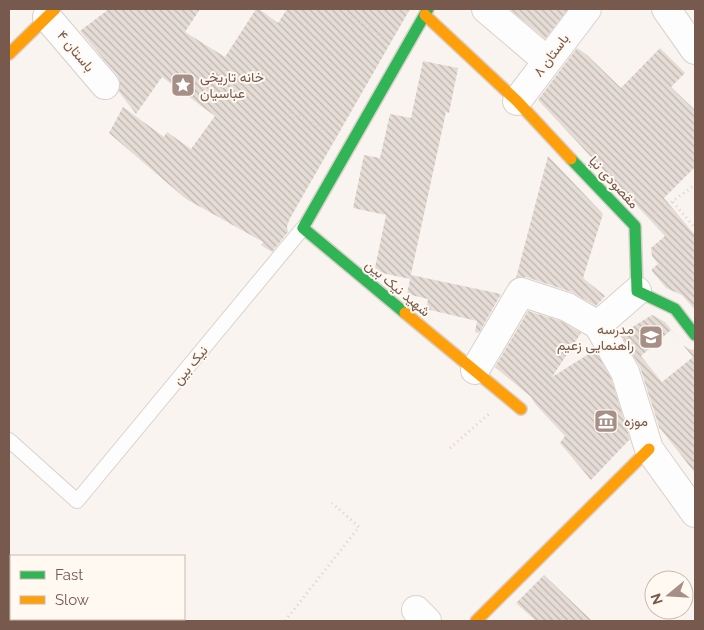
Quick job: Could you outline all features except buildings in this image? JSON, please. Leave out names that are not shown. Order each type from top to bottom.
[{"type":"street","points":[[486,9],[546,60]]},
{"type":"street","name":"باستان ۸","points":[[517,101],[586,9]]},
{"type":"street","points":[[666,9],[695,50]]},
{"type":"street","points":[[303,228],[426,12]]},
{"type":"street","name":"مقصودی نیا","points":[[426,12],[517,101],[636,226],[637,291]]},
{"type":"street","points":[[9,54],[51,13]]},
{"type":"street","name":"باستان ۴","points":[[51,13],[104,85]]},
{"type":"street","name":"شهید نیک بین","points":[[303,228],[521,410]]},
{"type":"street","points":[[598,325],[637,291],[675,309],[695,335]]},
{"type":"street","points":[[475,370],[521,292],[567,307],[598,325],[625,372],[649,449],[695,513]]},
{"type":"street","points":[[476,621],[649,449]]},
{"type":"lane","name":"نیک بین","points":[[9,440],[77,501],[303,228]]},
{"type":"path","points":[[338,9],[405,50]]},
{"type":"path","points":[[290,112],[351,144]]},
{"type":"path","points":[[636,226],[695,185]]},
{"type":"path","points":[[673,202],[695,228]]},
{"type":"path","points":[[450,448],[507,398]]},
{"type":"path","points":[[286,621],[359,527],[332,504]]},
{"type":"traffic: fast","points":[[405,313],[303,228],[428,9]]},
{"type":"traffic: fast","points":[[571,159],[635,226],[637,291],[675,309],[695,335]]},
{"type":"traffic: slow","points":[[9,54],[55,9]]},
{"type":"traffic: slow","points":[[425,15],[517,101],[571,159]]},
{"type":"traffic: slow","points":[[405,313],[521,409]]},
{"type":"traffic: slow","points":[[476,621],[649,449]]},
{"type":"place","name":"خانه تاریخی عباسیان","points":[[183,85]]},
{"type":"place","name":"مدرسه راهنمایی زعیم","points":[[651,337]]},
{"type":"place","name":"موزه","points":[[606,421]]}]
